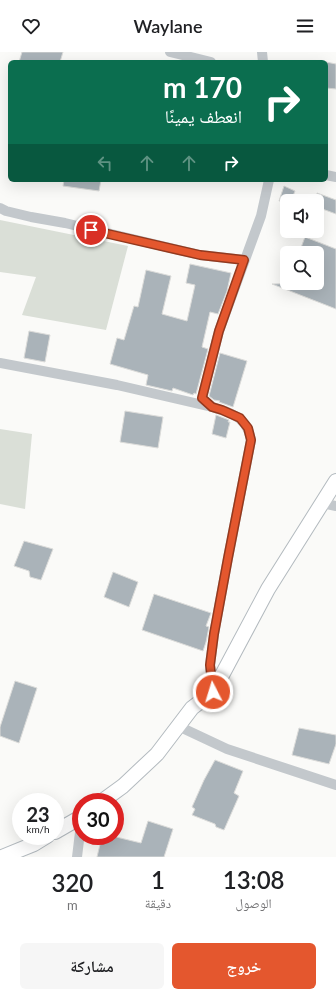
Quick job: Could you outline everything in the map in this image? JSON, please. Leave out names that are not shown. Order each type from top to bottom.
[{"type":"main road","points":[[113,793],[157,754],[192,708],[213,692],[268,589],[336,481]]},
{"type":"main road","points":[[2,857],[32,845]]},
{"type":"street","points":[[170,52],[202,60]]},
{"type":"street","points":[[212,407],[202,398],[219,331],[261,216],[269,182]]},
{"type":"street","points":[[0,208],[6,211],[31,217],[65,223],[200,255],[244,260]]},
{"type":"street","points":[[0,363],[117,385],[212,407],[240,418],[248,428],[251,440],[214,634],[210,665],[213,692]]},
{"type":"street","points":[[322,503],[336,506]]},
{"type":"street","points":[[178,726],[227,749],[336,785]]},
{"type":"street","points":[[77,857],[78,845]]},
{"type":"shaded area","points":[[0,220],[128,246],[106,330],[22,315],[36,277],[0,272]]},
{"type":"shaded area","points":[[0,429],[32,434],[25,509],[0,504]]},
{"type":"building","points":[[22,52],[63,52],[61,60],[20,60]]},
{"type":"building","points":[[328,62],[336,64],[336,89],[328,88]]},
{"type":"building","points":[[64,182],[101,182],[99,191],[63,186]]},
{"type":"building","points":[[284,186],[295,191],[294,194],[281,194]]},
{"type":"building","points":[[324,196],[336,200],[336,214],[324,210]]},
{"type":"building","points":[[305,238],[308,238],[336,249],[336,309],[287,290],[324,290],[324,246],[302,246]]},
{"type":"building","points":[[190,264],[231,273],[227,291],[218,314],[210,312],[202,347],[208,349],[196,394],[194,393],[193,395],[173,388],[172,391],[146,385],[148,375],[110,364],[117,338],[124,340],[134,306],[138,307],[146,270],[171,276],[162,314],[187,321],[195,285],[186,283]]},
{"type":"building","points":[[272,284],[280,284],[280,287]]},
{"type":"building","points":[[29,331],[50,335],[45,362],[24,358]]},
{"type":"building","points":[[220,353],[247,361],[233,407],[214,400],[209,396]]},
{"type":"building","points":[[125,411],[163,417],[158,448],[120,442]]},
{"type":"building","points":[[216,415],[229,420],[228,422],[230,422],[226,438],[212,434]]},
{"type":"building","points":[[24,541],[53,549],[41,580],[30,577],[29,571],[14,566]]},
{"type":"building","points":[[113,572],[138,582],[129,607],[104,597]]},
{"type":"building","points":[[154,594],[211,613],[206,626],[209,627],[203,651],[142,630]]},
{"type":"building","points":[[15,681],[37,688],[19,743],[0,736],[0,727]]},
{"type":"building","points":[[299,728],[336,735],[336,744],[329,764],[292,755]]},
{"type":"building","points":[[215,760],[243,771],[234,793],[239,796],[224,830],[216,827],[215,824],[192,815],[195,809],[192,807]]},
{"type":"building","points":[[148,821],[173,829],[164,857],[97,857],[100,845],[124,845],[124,839],[141,843]]},
{"type":"route","points":[[91,230],[200,255],[244,260],[219,331],[202,398],[212,407],[240,418],[248,428],[251,440],[214,634],[210,665],[213,692]]}]
